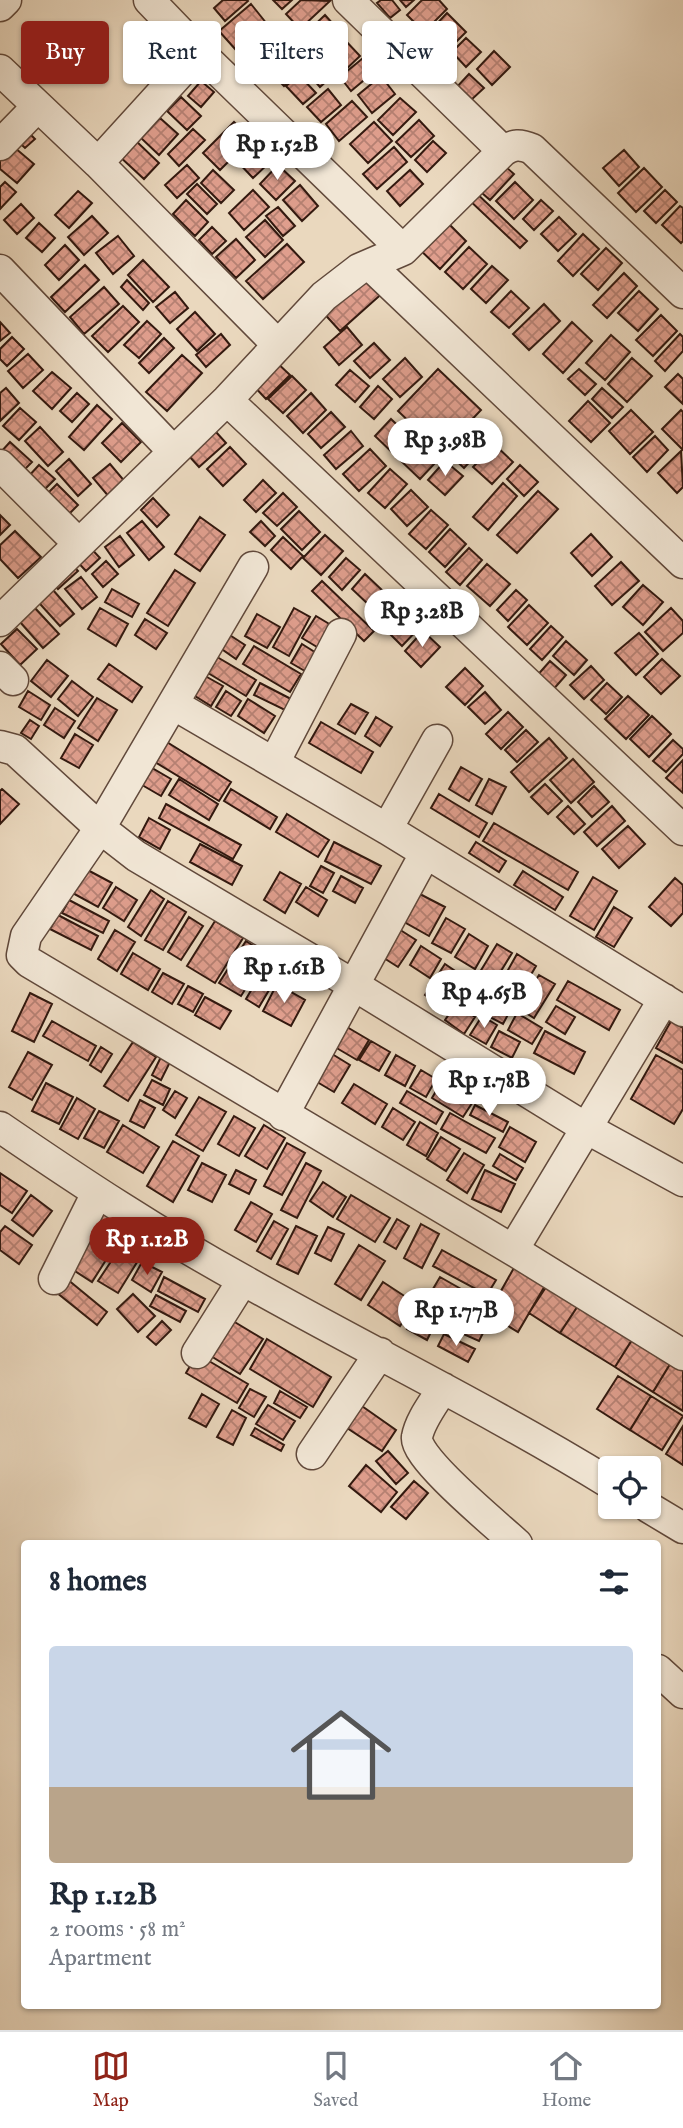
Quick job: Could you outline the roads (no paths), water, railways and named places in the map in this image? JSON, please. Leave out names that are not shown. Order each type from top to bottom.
[{"type":"street","points":[[0,6],[6,0]]},
{"type":"street","points":[[149,0],[169,21]]},
{"type":"street","points":[[348,0],[503,151]]},
{"type":"street","points":[[0,70],[98,163],[278,345]]},
{"type":"street","points":[[221,73],[403,250]]},
{"type":"street","points":[[98,163],[170,84]]},
{"type":"street","points":[[0,145],[38,106]]},
{"type":"street","points":[[0,621],[227,401],[324,296],[347,277],[403,250],[503,151],[516,145],[532,149],[683,293]]},
{"type":"street","points":[[371,266],[683,564]]},
{"type":"street","points":[[0,270],[173,451]]},
{"type":"street","points":[[227,401],[683,830]]},
{"type":"street","points":[[0,465],[78,543]]},
{"type":"street","points":[[253,567],[100,828],[26,936],[22,955],[683,1355]]},
{"type":"street","points":[[275,761],[341,635]]},
{"type":"street","points":[[173,704],[275,761],[673,1005],[586,1128],[513,1250]]},
{"type":"street","points":[[387,829],[437,740]]},
{"type":"street","points":[[0,746],[15,750],[100,828],[136,856],[352,984],[586,1128],[683,1181]]},
{"type":"street","points":[[283,1115],[425,854]]},
{"type":"street","points":[[0,1127],[97,1193],[243,1280],[541,1441],[598,1476]]},
{"type":"street","points":[[54,1279],[97,1193]]},
{"type":"street","points":[[197,1353],[243,1280]]},
{"type":"street","points":[[312,1454],[380,1353]]},
{"type":"street","points":[[443,1388],[419,1430],[417,1437],[420,1451],[439,1473],[513,1540]]},
{"type":"street","points":[[661,1515],[683,1528]]},
{"type":"street","points":[[661,1673],[683,1693]]}]
